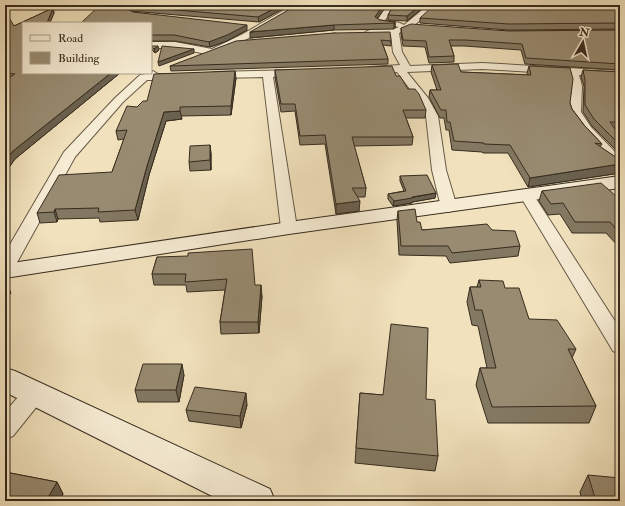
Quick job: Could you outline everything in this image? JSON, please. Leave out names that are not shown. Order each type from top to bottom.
[{"type":"street","points":[[192,59],[231,44],[298,5]]},
{"type":"street","points":[[363,34],[395,32],[408,26],[431,6],[466,6]]},
{"type":"street","points":[[389,9],[380,22],[423,27]]},
{"type":"street","points":[[245,26],[260,27]]},
{"type":"street","points":[[395,32],[395,44],[403,68],[424,100],[432,116],[439,170],[449,207]]},
{"type":"street","points":[[231,44],[252,42]]},
{"type":"street","points":[[152,44],[175,45],[212,52]]},
{"type":"street","points":[[5,269],[69,154],[119,100],[144,78],[178,65]]},
{"type":"street","points":[[360,70],[482,66],[522,67],[572,72],[620,74]]},
{"type":"street","points":[[206,76],[306,72]]},
{"type":"street","points":[[572,72],[577,86],[575,112],[587,130],[612,157],[620,163]]},
{"type":"street","points":[[268,74],[289,228]]},
{"type":"street","points":[[144,78],[182,76]]},
{"type":"street","points":[[5,269],[289,228],[449,207],[526,194],[620,182]]},
{"type":"street","points":[[526,194],[620,346]]},
{"type":"street","points":[[5,379],[258,501]]},
{"type":"street","points":[[5,429],[34,394]]},
{"type":"building","points":[[100,5],[281,5],[258,17],[129,6],[128,9],[133,12],[247,25],[209,42],[174,35],[152,35],[152,22],[82,22]]},
{"type":"building","points":[[297,5],[383,5],[375,17],[380,20],[395,22],[334,25],[250,32]]},
{"type":"building","points":[[394,5],[421,5],[407,16],[388,15]]},
{"type":"building","points":[[433,6],[620,7],[620,23],[509,24],[420,18]]},
{"type":"building","points":[[53,8],[47,22],[23,22]]},
{"type":"building","points":[[5,14],[7,14],[14,26],[22,22],[22,74],[110,74],[13,151],[5,161],[5,80],[15,74],[5,73]]},
{"type":"building","points":[[411,24],[509,31],[620,30],[620,64],[526,58],[522,44],[465,40],[449,40],[454,56],[429,57],[426,41],[403,40],[401,28]]},
{"type":"building","points":[[390,32],[391,41],[381,40],[388,59],[170,66],[236,41],[334,33]]},
{"type":"building","points":[[162,46],[194,49],[158,62]]},
{"type":"building","points":[[458,64],[461,72],[531,75],[529,66],[570,68],[573,79],[570,103],[572,109],[584,125],[602,144],[595,143],[620,160],[620,164],[530,178],[510,145],[454,141],[450,122],[447,122],[446,110],[441,110],[430,90],[441,90],[432,65]]},
{"type":"building","points":[[392,66],[396,76],[400,76],[408,89],[415,89],[419,94],[426,110],[403,110],[413,137],[352,137],[366,188],[352,188],[360,201],[336,204],[325,135],[300,136],[295,104],[281,104],[275,70]]},
{"type":"building","points":[[583,70],[620,72],[620,122],[610,122],[620,136],[620,145],[594,119],[585,105],[585,80]]},
{"type":"building","points":[[235,71],[231,106],[180,107],[180,111],[164,112],[135,210],[98,212],[99,208],[55,209],[54,212],[37,213],[59,175],[112,172],[127,130],[116,131],[127,106],[137,107],[143,101],[147,101],[154,74]]},
{"type":"building","points":[[210,145],[210,160],[189,162],[190,146]]},
{"type":"building","points":[[427,175],[436,193],[394,201],[388,194],[406,191],[400,176]]},
{"type":"building","points":[[601,183],[616,196],[620,196],[620,233],[610,222],[575,222],[563,203],[551,204],[542,191]]},
{"type":"building","points":[[415,209],[417,222],[420,222],[422,230],[487,224],[492,230],[515,231],[520,246],[452,253],[448,246],[401,246],[398,211]]},
{"type":"building","points":[[252,249],[255,285],[261,285],[258,322],[220,322],[227,279],[185,282],[186,274],[152,274],[157,257],[188,256],[188,253]]},
{"type":"building","points":[[479,280],[503,281],[505,288],[519,288],[529,319],[557,320],[576,349],[568,349],[596,406],[492,407],[480,368],[496,368],[482,310],[475,310],[470,287],[481,287]]},
{"type":"building","points":[[391,324],[428,328],[426,399],[435,400],[438,456],[356,448],[360,393],[383,395]]},
{"type":"building","points":[[143,364],[182,364],[176,390],[135,390]]},
{"type":"building","points":[[195,387],[246,393],[240,416],[186,410]]},
{"type":"building","points":[[5,472],[57,482],[46,501],[20,501],[5,498]]},
{"type":"building","points":[[588,475],[620,478],[620,501],[596,501]]}]
